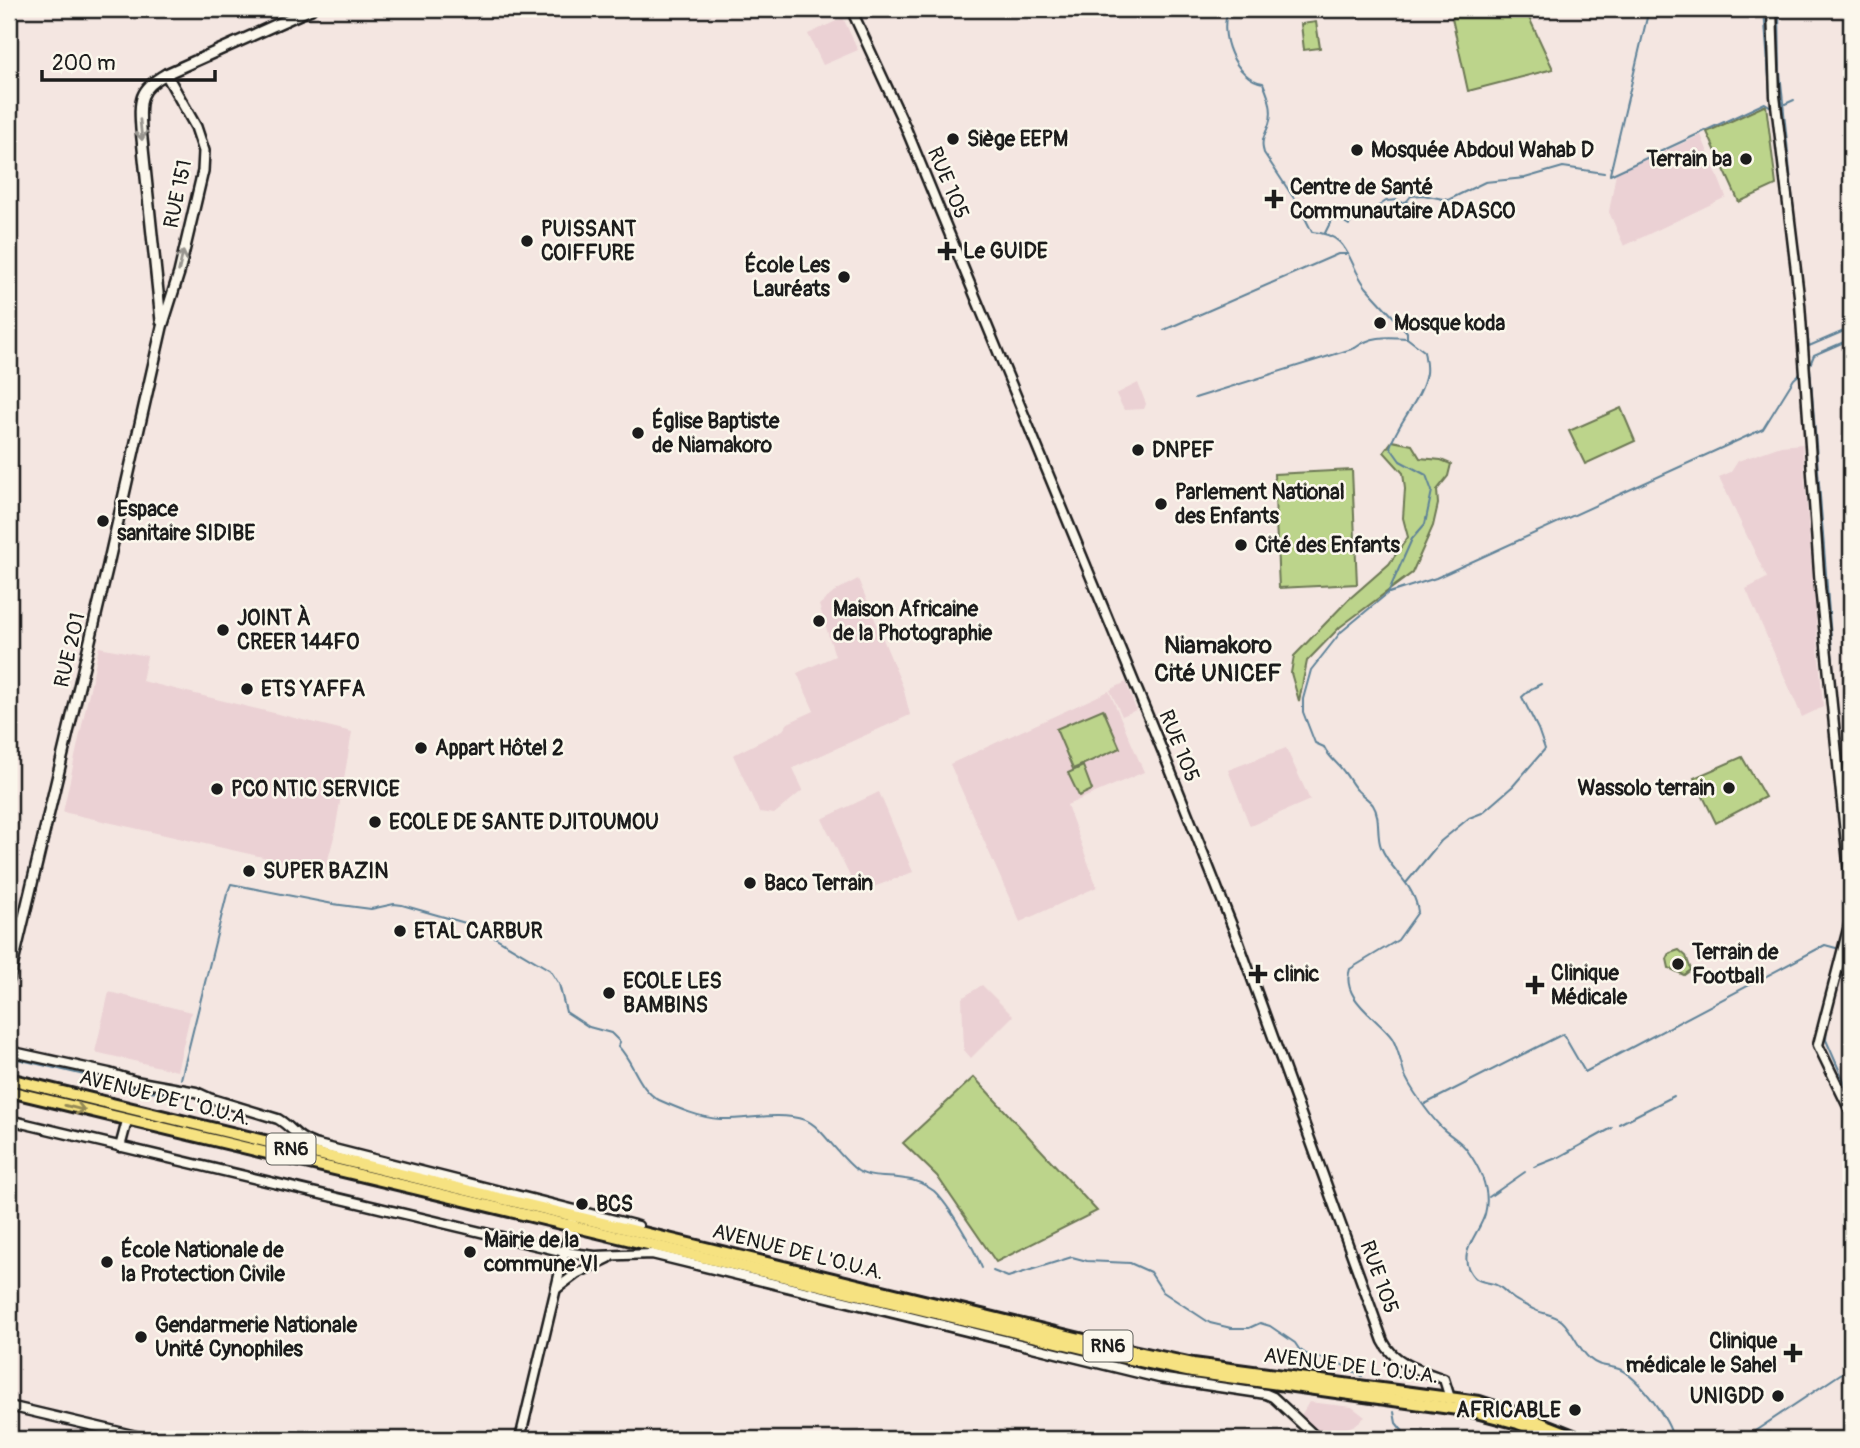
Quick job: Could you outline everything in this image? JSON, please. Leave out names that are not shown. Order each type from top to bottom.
[{"type":"highway","name":"AVENUE DE L'O.U.A.","points":[[9,1079],[1107,1354],[1192,1372],[1472,1411],[1518,1423],[1559,1439]]},
{"type":"highway","name":"AVENUE DE L'O.U.A.","points":[[9,1091],[127,1121],[572,1222],[689,1245],[1193,1364],[1492,1405],[1581,1439]]},
{"type":"main road","points":[[162,327],[140,113],[141,99],[149,84],[166,74],[311,9]]},
{"type":"main road","name":"RUE 151","points":[[162,327],[179,272],[203,171],[204,150],[193,121],[166,74]]},
{"type":"main road","name":"RUE 201","points":[[9,980],[162,327]]},
{"type":"street","name":"RUE 105","points":[[851,9],[905,126],[1169,767],[1243,956],[1383,1341],[1393,1356],[1444,1380],[1450,1398]]},
{"type":"street","points":[[1772,9],[1775,96],[1800,304],[1820,587],[1851,892],[1850,921],[1818,1045],[1851,1114]]},
{"type":"street","name":"AVENUE DE L'O.U.A.","points":[[9,1051],[135,1081],[196,1092],[278,1119],[300,1140],[669,1235],[689,1245]]},
{"type":"street","name":"AVENUE DE L'O.U.A.","points":[[9,1121],[565,1252],[652,1254],[1189,1384],[1266,1394],[1273,1397],[1318,1439]]},
{"type":"street","points":[[120,1147],[127,1121]]},
{"type":"street","points":[[520,1439],[572,1222]]},
{"type":"street","points":[[556,1289],[576,1274],[615,1255]]},
{"type":"street","points":[[9,1406],[149,1439]]},
{"type":"street","points":[[1848,1439],[1851,1435]]},
{"type":"shaded area","points":[[843,18],[858,50],[823,65],[808,34]]},
{"type":"shaded area","points":[[1701,135],[1726,197],[1624,246],[1609,212],[1616,173]]},
{"type":"shaded area","points":[[1138,383],[1146,404],[1144,409],[1124,410],[1116,394]]},
{"type":"shaded area","points":[[1802,444],[1823,707],[1802,717],[1746,589],[1767,578],[1719,477],[1731,472],[1738,461],[1781,446]]},
{"type":"shaded area","points":[[858,579],[903,687],[910,715],[793,768],[803,790],[774,814],[759,812],[733,755],[814,711],[797,673],[835,656],[819,605],[837,590]]},
{"type":"shaded area","points":[[99,647],[147,656],[142,681],[352,732],[334,837],[325,871],[63,812]]},
{"type":"shaded area","points":[[1126,682],[1136,710],[1122,716],[1110,690]]},
{"type":"shaded area","points":[[1109,691],[1144,772],[1067,805],[1097,887],[1020,922],[950,764]]},
{"type":"shaded area","points":[[1286,748],[1310,800],[1250,826],[1228,770]]},
{"type":"shaded area","points":[[879,792],[913,872],[858,893],[822,819]]},
{"type":"shaded area","points":[[982,985],[1013,1016],[971,1058],[964,1050],[962,998]]},
{"type":"shaded area","points":[[109,992],[191,1012],[177,1071],[95,1052]]},
{"type":"shaded area","points":[[1309,1402],[1352,1407],[1365,1417],[1355,1425],[1323,1438],[1300,1417]]},
{"type":"green space","points":[[1465,9],[1525,9],[1553,69],[1468,91],[1452,18]]},
{"type":"green space","points":[[1316,22],[1320,48],[1304,50],[1301,24]]},
{"type":"green space","name":"Terrain ba","points":[[1766,105],[1776,185],[1739,202],[1707,132]]},
{"type":"green space","points":[[1621,408],[1635,441],[1585,464],[1569,431]]},
{"type":"green space","points":[[1392,441],[1412,445],[1420,458],[1451,464],[1448,476],[1437,490],[1438,504],[1433,526],[1412,573],[1340,627],[1307,661],[1299,701],[1291,673],[1294,656],[1348,600],[1389,564],[1408,537],[1403,518],[1403,473],[1384,452]]},
{"type":"green space","points":[[1352,470],[1357,584],[1279,588],[1274,474]]},
{"type":"green space","points":[[1103,709],[1120,748],[1073,769],[1056,729]]},
{"type":"green space","name":"Wassolo terrain","points":[[1742,757],[1765,797],[1716,823],[1694,778]]},
{"type":"green space","points":[[1083,766],[1092,790],[1079,796],[1068,773]]},
{"type":"green space","name":"Terrain de Football","points":[[1679,950],[1686,956],[1691,970],[1684,975],[1669,968],[1667,959],[1670,953]]},
{"type":"green space","points":[[974,1077],[1097,1211],[996,1262],[937,1176],[903,1143]]},
{"type":"waterway","points":[[1229,9],[1225,30],[1231,54],[1244,73],[1263,83],[1270,103],[1270,119],[1263,141],[1264,153],[1299,206],[1312,232],[1325,234],[1341,244],[1366,287],[1407,332],[1407,338],[1424,351],[1426,362],[1424,383],[1390,447],[1400,461],[1426,475],[1432,491],[1425,524],[1412,539],[1388,593],[1341,632],[1311,670],[1303,699],[1303,712],[1315,743],[1324,747],[1355,788],[1373,805],[1381,847],[1408,886],[1418,912],[1398,940],[1350,969],[1350,990],[1355,999],[1392,1038],[1404,1073],[1420,1100],[1440,1126],[1464,1146],[1480,1172],[1487,1197],[1486,1206],[1482,1222],[1467,1253],[1468,1269],[1480,1281],[1492,1283],[1526,1306],[1559,1319],[1590,1359],[1627,1374],[1660,1411],[1673,1439]]},
{"type":"waterway","points":[[1610,174],[1649,9]]},
{"type":"waterway","points":[[1610,175],[1765,103],[1771,107],[1764,9]]},
{"type":"waterway","points":[[1779,9],[1780,72],[1801,283]]},
{"type":"waterway","points":[[1785,104],[1794,100]]},
{"type":"waterway","points":[[1325,233],[1332,219],[1339,219],[1349,225],[1358,212],[1367,214],[1386,201],[1398,200],[1401,203],[1411,196],[1423,195],[1448,200],[1485,182],[1525,178],[1563,167],[1604,173]]},
{"type":"waterway","points":[[1164,330],[1338,254],[1348,254]]},
{"type":"waterway","points":[[1805,317],[1809,346],[1851,328]]},
{"type":"waterway","points":[[1195,398],[1355,348],[1374,339],[1407,338]]},
{"type":"waterway","points":[[1809,367],[1814,355],[1851,339]]},
{"type":"waterway","points":[[1810,367],[1836,703],[1851,831]]},
{"type":"waterway","points":[[1389,593],[1436,578],[1763,429],[1794,379],[1802,372]]},
{"type":"waterway","points":[[1406,883],[1441,841],[1469,818],[1482,813],[1513,786],[1545,749],[1522,697],[1541,684]]},
{"type":"waterway","points":[[181,1079],[231,884],[371,909],[402,905],[476,926],[550,970],[559,984],[566,1012],[589,1027],[611,1033],[620,1042],[618,1046],[646,1089],[659,1100],[712,1118],[784,1116],[805,1120],[817,1128],[844,1159],[863,1174],[913,1180],[931,1189],[954,1216],[982,1268]]},
{"type":"waterway","points":[[1425,1104],[1563,1034],[1585,1072],[1825,945],[1836,948]]},
{"type":"waterway","points":[[1828,1022],[1847,950],[1851,948]]},
{"type":"waterway","points":[[1827,1028],[1826,1040],[1851,1097]]},
{"type":"waterway","points":[[9,1057],[176,1097]]},
{"type":"waterway","points":[[1619,1124],[1674,1096]]},
{"type":"waterway","points":[[1534,1167],[1559,1157],[1612,1128]]},
{"type":"waterway","points":[[1489,1197],[1525,1172]]},
{"type":"waterway","points":[[993,1271],[1008,1277],[1072,1257],[1087,1261],[1130,1263],[1150,1272],[1163,1292],[1210,1323],[1231,1328],[1249,1328],[1260,1323],[1270,1326],[1306,1354],[1339,1363],[1362,1376]]},
{"type":"waterway","points":[[1743,1439],[1851,1367]]},
{"type":"waterway","points":[[1394,1412],[1396,1423],[1409,1439]]},
{"type":"waterway","points":[[1758,1439],[1768,1432],[1781,1439]]},
{"type":"place","name":"Siège EEPM","points":[[953,139]]},
{"type":"place","name":"Mosquée Abdoul Wahab D","points":[[1357,150]]},
{"type":"place","name":"Terrain ba","points":[[1746,159]]},
{"type":"place","name":"Centre de Santé Communautaire ADASCO","points":[[1274,199]]},
{"type":"place","name":"PUISSANT COIFFURE","points":[[527,241]]},
{"type":"place","name":"Le GUIDE","points":[[947,251]]},
{"type":"place","name":"École Les Lauréats","points":[[844,277]]},
{"type":"place","name":"Mosque koda","points":[[1380,323]]},
{"type":"place","name":"Église Baptiste de Niamakoro","points":[[638,433]]},
{"type":"place","name":"DNPEF","points":[[1138,450]]},
{"type":"place","name":"Parlement National des Enfants","points":[[1161,504]]},
{"type":"place","name":"Espace sanitaire SIDIBE","points":[[103,521]]},
{"type":"place","name":"Cité des Enfants","points":[[1241,545]]},
{"type":"place","name":"Maison Africaine de la Photographie","points":[[819,621]]},
{"type":"place","name":"JOINT À CREER 144FO","points":[[223,630]]},
{"type":"place","name":"ETS YAFFA","points":[[247,689]]},
{"type":"place","name":"Appart Hôtel 2","points":[[421,748]]},
{"type":"place","name":"Wassolo terrain","points":[[1729,788]]},
{"type":"place","name":"PCO NTIC SERVICE","points":[[217,789]]},
{"type":"place","name":"ECOLE DE SANTE DJITOUMOU","points":[[375,822]]},
{"type":"place","name":"SUPER BAZIN","points":[[249,871]]},
{"type":"place","name":"Baco Terrain","points":[[750,883]]},
{"type":"place","name":"ETAL CARBUR","points":[[400,931]]},
{"type":"place","name":"Terrain de Football","points":[[1678,964]]},
{"type":"place","name":"clinic","points":[[1258,974]]},
{"type":"place","name":"Clinique Médicale","points":[[1535,985]]},
{"type":"place","name":"ECOLE LES BAMBINS","points":[[609,993]]},
{"type":"place","name":"BCS","points":[[582,1204]]},
{"type":"place","name":"Mairie de la commune VI","points":[[470,1252]]},
{"type":"place","name":"École Nationale de la Protection Civile","points":[[107,1262]]},
{"type":"place","name":"Gendarmerie Nationale Unité Cynophiles","points":[[141,1337]]},
{"type":"place","name":"Clinique médicale le Sahel","points":[[1793,1353]]},
{"type":"place","name":"UNIGDD","points":[[1778,1396]]},
{"type":"place","name":"AFRICABLE","points":[[1575,1410]]},
{"type":"district","name":"Niamakoro Cité UNICEF","points":[[1218,659]]}]
